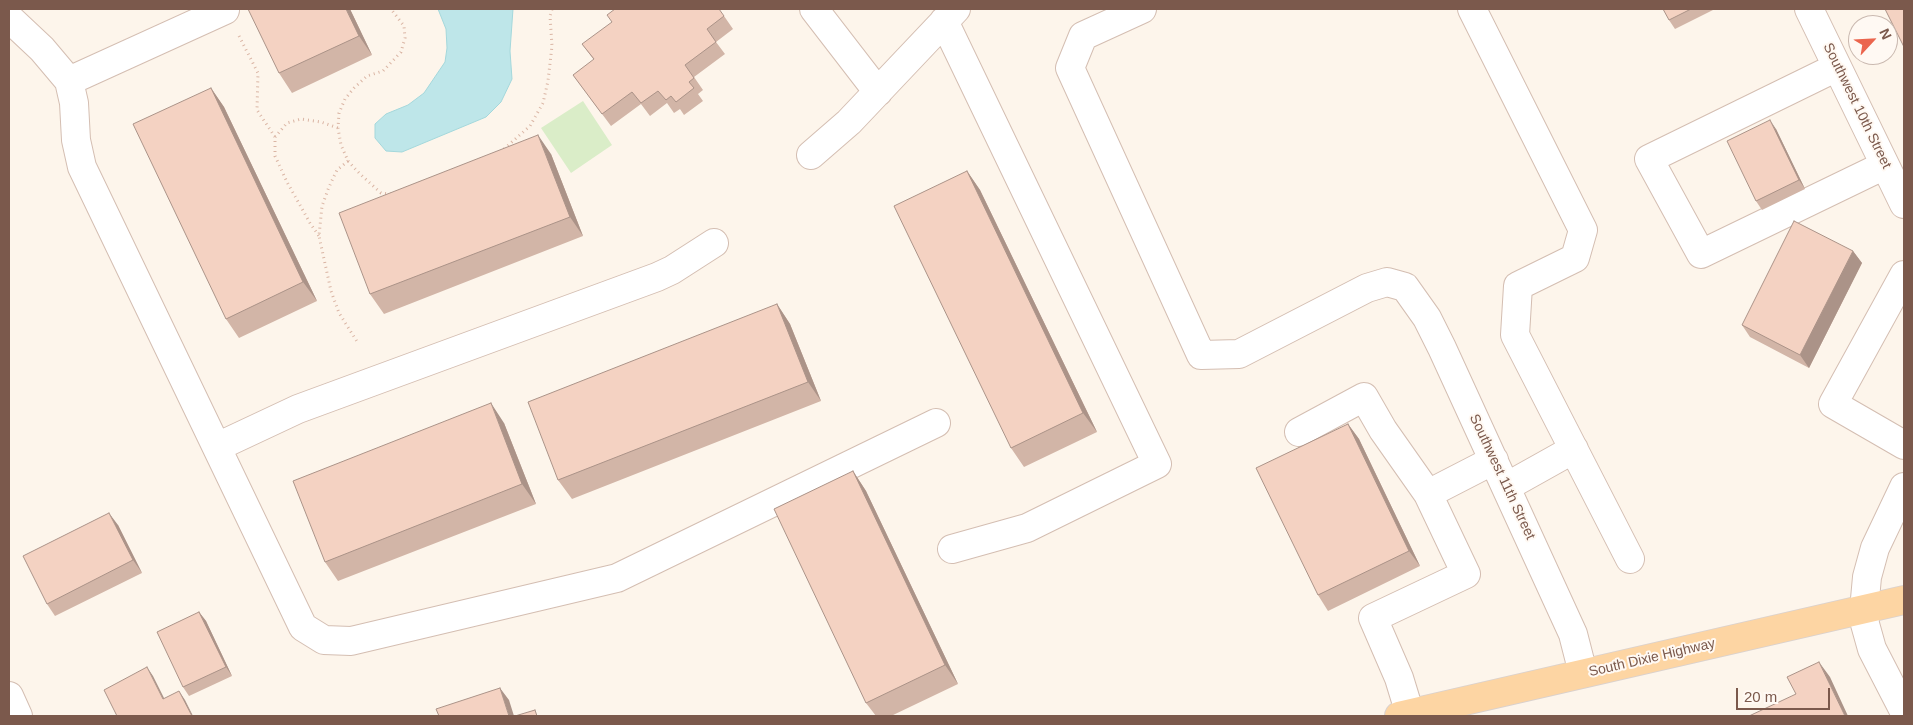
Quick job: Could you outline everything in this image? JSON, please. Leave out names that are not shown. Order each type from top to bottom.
[{"type":"main road","name":"South Dixie Highway","points":[[1405,715],[1904,600]]},
{"type":"street","points":[[814,9],[878,92]]},
{"type":"street","name":"Southwest 11th Street","points":[[1142,9],[1083,36],[1070,68],[1201,355],[1239,354],[1367,288],[1387,282],[1405,287],[1427,318],[1494,460],[1573,634],[1584,673]]},
{"type":"street","points":[[1472,9],[1583,230],[1575,258],[1518,286],[1515,335],[1630,559]]},
{"type":"street","name":"Southwest 10th Street","points":[[1809,9],[1904,204]]},
{"type":"street","points":[[70,81],[225,10]]},
{"type":"street","points":[[811,155],[849,122],[951,15],[1157,464],[1027,528],[952,549]]},
{"type":"street","points":[[9,18],[42,49],[70,81],[74,104],[76,140],[82,167],[303,627],[324,640],[351,641],[617,578],[936,423]]},
{"type":"street","points":[[1837,67],[1649,159],[1701,254],[1885,165]]},
{"type":"street","points":[[217,448],[298,409],[657,277],[672,270],[714,242]]},
{"type":"street","points":[[1904,275],[1833,404],[1904,445]]},
{"type":"street","points":[[1299,432],[1364,398],[1383,430],[1428,494],[1466,574],[1373,618],[1399,678],[1405,715]]},
{"type":"street","points":[[1506,487],[1574,449]]},
{"type":"street","points":[[1428,494],[1494,460]]},
{"type":"street","points":[[1904,487],[1875,548],[1867,577],[1864,610],[1865,624],[1872,650],[1904,711]]},
{"type":"street","points":[[9,696],[18,716]]},
{"type":"path","points":[[391,9],[404,26],[405,38],[401,52],[383,71],[367,76],[354,88],[345,99],[339,113],[338,128],[340,145],[348,162],[381,193],[395,195]]},
{"type":"path","points":[[498,152],[530,126],[542,103],[549,72],[552,46],[550,16],[552,9]]},
{"type":"path","points":[[225,10],[258,74],[257,110],[275,137],[275,156],[287,182],[319,236]]},
{"type":"path","points":[[275,137],[287,123],[301,119],[321,122],[338,128]]},
{"type":"path","points":[[348,162],[337,170],[329,187],[322,206],[319,236],[331,291],[339,313],[358,343]]},
{"type":"green space","points":[[583,101],[612,145],[571,173],[541,128]]},
{"type":"water","points":[[438,9],[513,9],[510,51],[512,79],[501,102],[486,117],[402,152],[386,151],[375,138],[375,124],[386,114],[408,105],[424,93],[445,62],[447,48],[446,29]]},
{"type":"building","points":[[248,9],[346,9],[359,36],[279,73]]},
{"type":"building","points":[[615,9],[719,9],[724,16],[707,29],[716,42],[685,65],[694,78],[689,82],[694,88],[676,102],[671,96],[666,100],[658,91],[641,103],[632,92],[602,114],[573,75],[594,59],[582,44],[612,22],[607,15]]},
{"type":"building","points":[[1663,9],[1691,9],[1669,20]]},
{"type":"building","points":[[1885,9],[1904,9],[1904,47],[1898,35],[1898,15],[1888,15]]},
{"type":"building","points":[[211,88],[303,282],[226,319],[133,124]]},
{"type":"building","points":[[1770,120],[1799,180],[1756,201],[1727,141]]},
{"type":"building","points":[[538,135],[570,217],[370,294],[339,213]]},
{"type":"building","points":[[967,171],[1083,413],[1011,448],[894,206]]},
{"type":"building","points":[[1794,221],[1853,251],[1800,355],[1742,325]]},
{"type":"building","points":[[777,304],[808,382],[558,480],[528,402]]},
{"type":"building","points":[[491,403],[522,484],[325,562],[293,481]]},
{"type":"building","points":[[1348,424],[1409,551],[1318,595],[1256,468]]},
{"type":"building","points":[[853,471],[945,665],[866,703],[774,509]]},
{"type":"building","points":[[109,513],[133,560],[47,604],[23,556]]},
{"type":"building","points":[[199,612],[226,667],[183,687],[157,632]]},
{"type":"building","points":[[1819,662],[1845,716],[1749,716],[1796,694],[1787,677]]},
{"type":"building","points":[[147,667],[163,699],[179,691],[192,716],[117,716],[104,690]]},
{"type":"building","points":[[500,688],[509,716],[439,716],[436,709]]},
{"type":"building","points":[[535,710],[537,716],[515,716]]}]
